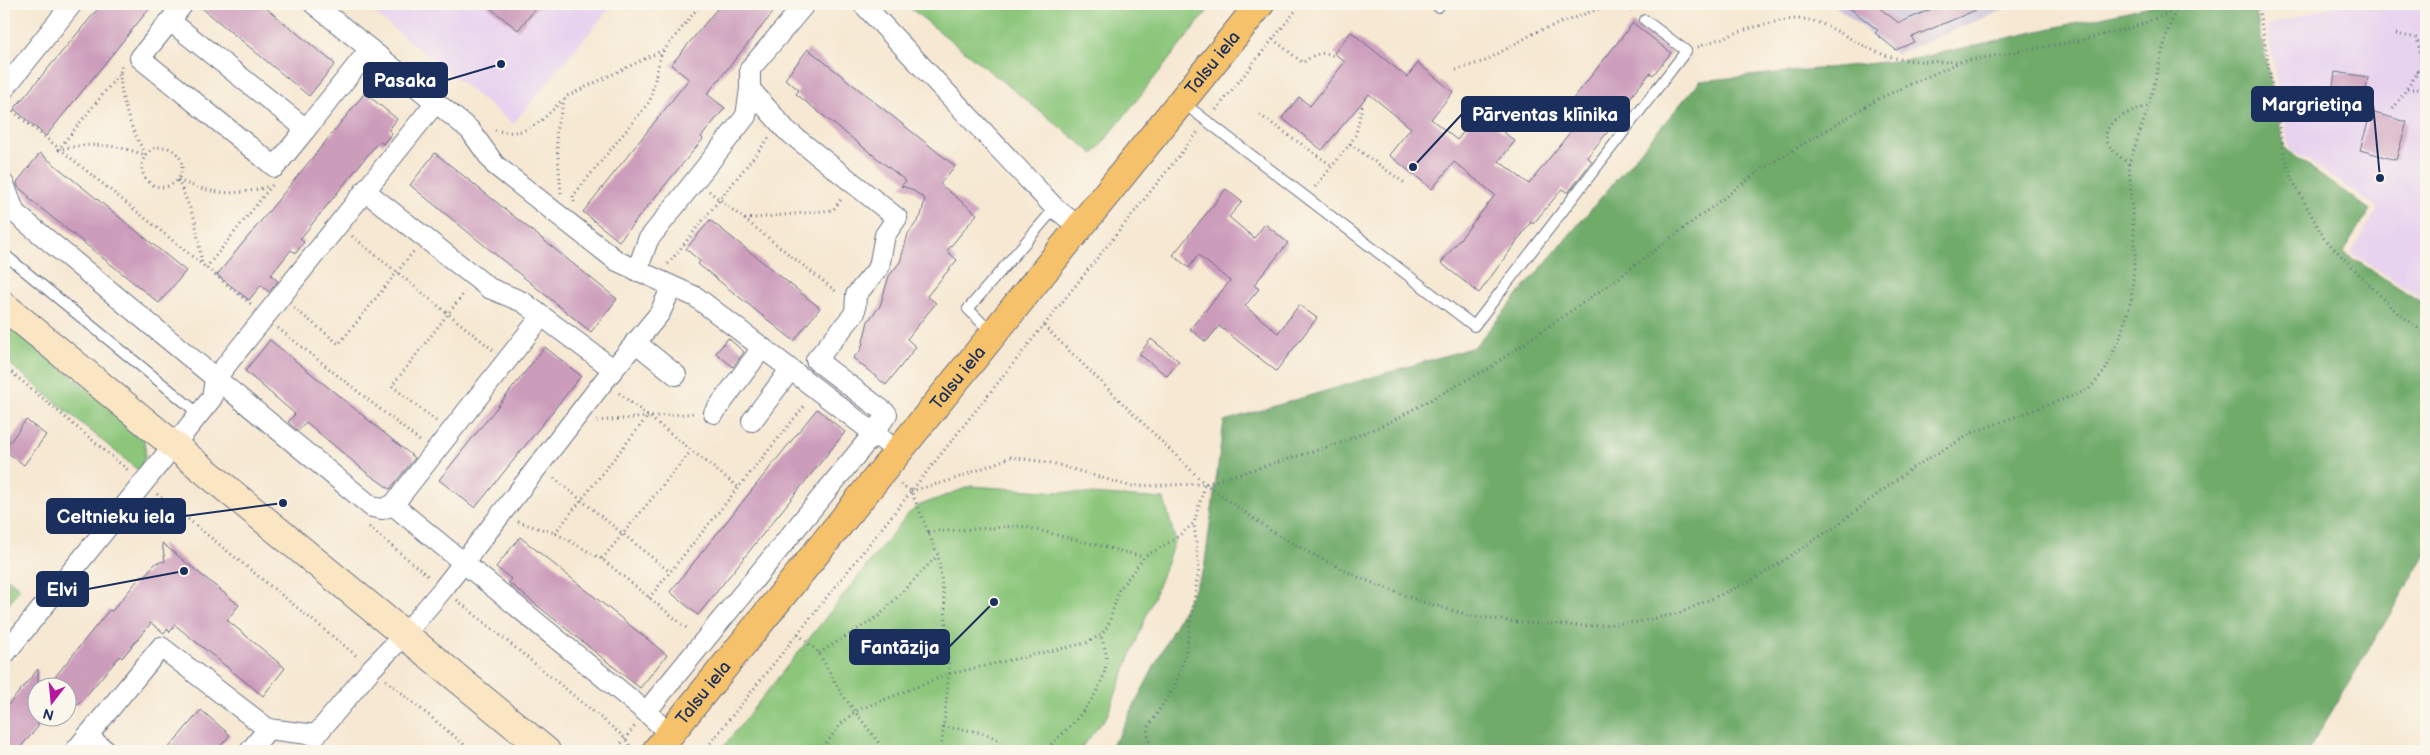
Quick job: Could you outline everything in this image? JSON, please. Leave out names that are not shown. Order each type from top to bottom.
[{"type":"main road","name":"Talsu iela","points":[[663,743],[1260,4]]},
{"type":"street","points":[[4,89],[72,4]]},
{"type":"street","points":[[184,4],[140,58],[275,167],[370,49]]},
{"type":"street","points":[[314,4],[470,130],[495,165],[617,261],[663,284],[696,297],[897,451]]},
{"type":"street","points":[[637,271],[648,240],[746,116],[750,89],[750,69],[805,4]]},
{"type":"street","points":[[863,4],[1055,208],[1079,227]]},
{"type":"street","points":[[170,21],[306,129]]},
{"type":"street","points":[[750,89],[786,130],[897,218],[885,235],[879,267],[856,294],[854,313],[816,360],[803,380],[752,421]]},
{"type":"street","points":[[4,655],[212,398],[215,378],[260,313],[280,297],[436,102]]},
{"type":"street","points":[[4,184],[15,213],[372,507],[382,509],[393,505],[541,318]]},
{"type":"street","points":[[365,191],[488,288],[523,302],[608,375]]},
{"type":"street","points":[[106,751],[81,744],[160,647],[268,729],[316,734],[372,668],[444,589],[608,375],[660,313],[663,284]]},
{"type":"street","points":[[4,306],[546,751]]},
{"type":"street","points":[[635,342],[676,375]]},
{"type":"street","points":[[714,412],[762,348]]},
{"type":"street","points":[[646,712],[702,641],[874,434],[887,414],[816,360]]},
{"type":"street","points":[[393,505],[646,712],[663,743]]},
{"type":"street","points":[[250,751],[268,729]]},
{"type":"lane","points":[[1902,4],[1922,4]]},
{"type":"lane","points":[[1181,102],[1474,326],[1686,51],[1646,20]]},
{"type":"lane","points":[[993,334],[968,309],[1055,208]]},
{"type":"lane","points":[[4,254],[199,414]]},
{"type":"path","points":[[570,224],[573,196],[650,101],[661,54],[701,4]]},
{"type":"path","points":[[704,751],[1301,4]]},
{"type":"path","points":[[1587,4],[1601,8],[1632,10],[1646,20]]},
{"type":"path","points":[[1631,4],[1632,10]]},
{"type":"path","points":[[1686,51],[1737,32],[1793,19],[1809,20],[1885,55],[1916,61],[1960,62],[2078,41],[2140,25],[2176,10],[2184,4]]},
{"type":"path","points":[[2258,4],[2284,155],[2294,183],[2324,238],[2393,309],[2426,334]]},
{"type":"path","points":[[1456,70],[1485,61],[1536,32],[1601,8]]},
{"type":"path","points":[[1044,326],[1205,484],[1270,530],[1358,577],[1419,601],[1472,616],[1524,624],[1587,626],[1638,622],[1680,613],[1755,579],[1836,526],[1912,468],[1974,432],[2088,390],[2105,371],[2120,337],[2131,301],[2135,254],[2129,164],[2149,105],[2167,33],[2176,10]]},
{"type":"path","points":[[2396,34],[2417,38],[2422,64]]},
{"type":"path","points":[[1273,39],[1303,63],[1312,55],[1322,53],[1336,57]]},
{"type":"path","points":[[470,130],[485,127],[508,133],[518,133],[540,122],[565,97],[666,48]]},
{"type":"path","points":[[2393,109],[2426,60]]},
{"type":"path","points":[[123,61],[120,73],[121,90],[128,118],[146,155]]},
{"type":"path","points":[[911,491],[952,480],[1011,457],[1052,463],[1129,486],[1205,484],[1338,444],[1390,422],[1489,368],[1617,279],[1762,169],[1878,99],[1960,62]]},
{"type":"path","points":[[2417,72],[2426,75]]},
{"type":"path","points":[[58,150],[120,73]]},
{"type":"path","points":[[2406,89],[2426,88]]},
{"type":"path","points":[[565,97],[556,131],[570,224]]},
{"type":"path","points":[[1307,198],[1356,134],[1363,102]]},
{"type":"path","points":[[4,104],[58,150],[434,452]]},
{"type":"path","points":[[2129,164],[2109,145],[2108,132],[2112,123],[2120,117],[2149,105]]},
{"type":"path","points":[[1260,115],[1331,165]]},
{"type":"path","points":[[663,284],[719,199],[780,123]]},
{"type":"path","points":[[58,150],[80,144],[110,145],[146,155]]},
{"type":"path","points":[[1350,144],[1406,184]]},
{"type":"path","points":[[162,147],[174,151],[182,162],[178,180],[167,187],[155,187],[149,184],[141,167],[146,155],[156,148],[162,147]]},
{"type":"path","points":[[206,268],[279,177]]},
{"type":"path","points":[[178,180],[195,220],[202,265]]},
{"type":"path","points":[[178,180],[198,189],[227,194],[247,192],[273,185]]},
{"type":"path","points":[[695,180],[855,307]]},
{"type":"path","points":[[745,219],[833,210],[853,183]]},
{"type":"path","points":[[338,225],[507,361]]},
{"type":"path","points":[[280,297],[339,344],[424,237]]},
{"type":"path","points":[[450,433],[392,386],[476,278]]},
{"type":"path","points":[[4,366],[144,484],[472,751]]},
{"type":"path","points":[[608,375],[648,416],[738,487]]},
{"type":"path","points":[[649,598],[738,487],[803,380]]},
{"type":"path","points":[[568,428],[590,421],[714,412]]},
{"type":"path","points":[[554,533],[648,416]]},
{"type":"path","points":[[602,559],[691,450]]},
{"type":"path","points":[[538,465],[670,572]]},
{"type":"path","points":[[1151,751],[1148,729],[1174,687],[1185,658],[1199,569],[1194,524],[1205,484]]},
{"type":"path","points":[[911,491],[938,555],[945,607],[949,674],[940,751]]},
{"type":"path","points":[[498,517],[554,533],[602,559],[702,641]]},
{"type":"path","points":[[820,751],[842,723],[856,711],[949,674],[1086,643],[1100,635],[1108,626],[1119,590],[1144,557],[1175,539],[1194,524]]},
{"type":"path","points":[[366,525],[625,740],[635,751]]},
{"type":"path","points":[[928,532],[1021,526],[1144,557]]},
{"type":"path","points":[[819,653],[879,616],[938,555]]},
{"type":"path","points":[[798,634],[819,653],[841,692],[885,751]]},
{"type":"path","points":[[1044,751],[1080,717],[1096,693],[1105,667],[1106,654],[1100,635]]},
{"type":"path","points":[[615,751],[646,712]]},
{"type":"path","points":[[943,726],[985,734],[1002,742],[1008,751]]},
{"type":"shaded area","points":[[363,4],[613,4],[513,124]]},
{"type":"shaded area","points":[[1833,4],[2018,4],[1896,54]]},
{"type":"shaded area","points":[[2338,4],[2426,4],[2426,300],[2351,253],[2378,208],[2289,148],[2267,26]]},
{"type":"green space","points":[[905,4],[1213,4],[1094,154]]},
{"type":"green space","points":[[2159,4],[2254,4],[2285,149],[2370,210],[2343,252],[2426,305],[2426,554],[2308,751],[1106,751],[1118,737],[1204,569],[1224,421],[1474,347],[1700,81],[1914,59]]},
{"type":"green space","points":[[4,320],[142,434],[145,453],[144,461],[139,471],[4,359]]},
{"type":"green space","points":[[971,486],[1164,499],[1175,539],[1167,563],[1107,716],[1079,751],[720,751],[907,515],[918,506]]},
{"type":"green space","points":[[4,575],[20,588],[4,610]]},
{"type":"building","points":[[102,4],[153,4],[46,136],[14,109]]},
{"type":"building","points":[[197,4],[261,4],[335,64],[309,96]]},
{"type":"building","points":[[485,4],[540,4],[518,30]]},
{"type":"building","points":[[721,4],[780,4],[707,94],[725,108],[701,137],[703,139],[619,241],[583,212],[689,79],[671,65]]},
{"type":"building","points":[[1844,4],[1874,4],[1899,23],[1943,4],[1990,4],[1912,37],[1914,42],[1896,50],[1875,33],[1878,30]]},
{"type":"building","points":[[1633,23],[1671,53],[1653,75],[1650,73],[1613,119],[1616,122],[1587,157],[1592,161],[1568,193],[1562,189],[1533,224],[1531,222],[1479,293],[1441,263],[1495,195],[1454,162],[1432,189],[1389,155],[1411,128],[1369,94],[1322,150],[1282,118],[1299,97],[1310,106],[1345,62],[1334,53],[1351,32],[1407,77],[1418,63],[1453,92],[1431,119],[1457,140],[1479,113],[1515,141],[1499,161],[1529,184],[1575,126],[1561,114]]},
{"type":"building","points":[[808,49],[955,166],[940,184],[977,214],[947,251],[957,260],[927,296],[936,303],[907,339],[916,347],[886,385],[853,358],[861,350],[868,321],[880,306],[889,276],[900,262],[908,234],[921,216],[925,199],[911,189],[901,186],[906,181],[796,94],[799,90],[785,79]]},
{"type":"building","points":[[2335,72],[2368,77],[2362,122],[2329,116]]},
{"type":"building","points":[[365,93],[397,119],[389,130],[392,133],[383,144],[379,141],[300,239],[304,242],[296,253],[291,250],[271,275],[278,281],[269,292],[261,285],[249,300],[217,275]]},
{"type":"building","points":[[2371,112],[2407,122],[2396,160],[2360,150]]},
{"type":"building","points":[[40,153],[186,271],[159,303],[28,198],[30,197],[18,187],[17,182]]},
{"type":"building","points":[[435,153],[617,299],[591,332],[410,185]]},
{"type":"building","points":[[1226,189],[1242,202],[1229,217],[1254,238],[1265,224],[1288,243],[1254,285],[1259,289],[1245,306],[1278,333],[1299,305],[1317,318],[1276,371],[1219,326],[1206,342],[1190,329],[1230,281],[1198,255],[1189,268],[1173,255]]},
{"type":"building","points":[[710,220],[820,308],[794,341],[698,264],[700,261],[686,249]]},
{"type":"building","points":[[728,338],[744,352],[733,367],[716,353]]},
{"type":"building","points":[[1151,339],[1179,361],[1167,376],[1139,354]]},
{"type":"building","points":[[270,340],[415,458],[390,489],[367,473],[306,422],[298,431],[288,422],[295,414],[245,371]]},
{"type":"building","points":[[545,347],[581,376],[475,508],[439,480]]},
{"type":"building","points":[[817,409],[845,432],[698,615],[670,592]]},
{"type":"building","points":[[26,420],[46,435],[24,465],[4,450]]},
{"type":"building","points":[[520,537],[667,655],[640,688],[508,582],[511,579],[496,567]]},
{"type":"building","points":[[162,543],[239,605],[227,620],[285,668],[263,696],[175,625],[170,632],[167,629],[164,633],[151,623],[122,658],[120,656],[78,705],[78,678],[54,678],[109,610],[112,611],[142,575],[144,576],[156,563],[165,561]]},
{"type":"building","points":[[38,669],[38,678],[31,678]]},
{"type":"building","points":[[28,681],[28,728],[37,728],[17,751],[4,751],[4,710]]},
{"type":"building","points":[[201,710],[230,735],[216,751],[166,751]]},
{"type":"place","name":"Pasaka","points":[[501,64]]},
{"type":"place","name":"Pārventas klīnika","points":[[1413,167]]},
{"type":"place","name":"Margrietiņa","points":[[2380,178]]},
{"type":"place","name":"Celtnieku iela","points":[[283,503]]},
{"type":"place","name":"Elvi","points":[[184,571]]},
{"type":"place","name":"Fantāzija","points":[[994,602]]}]
